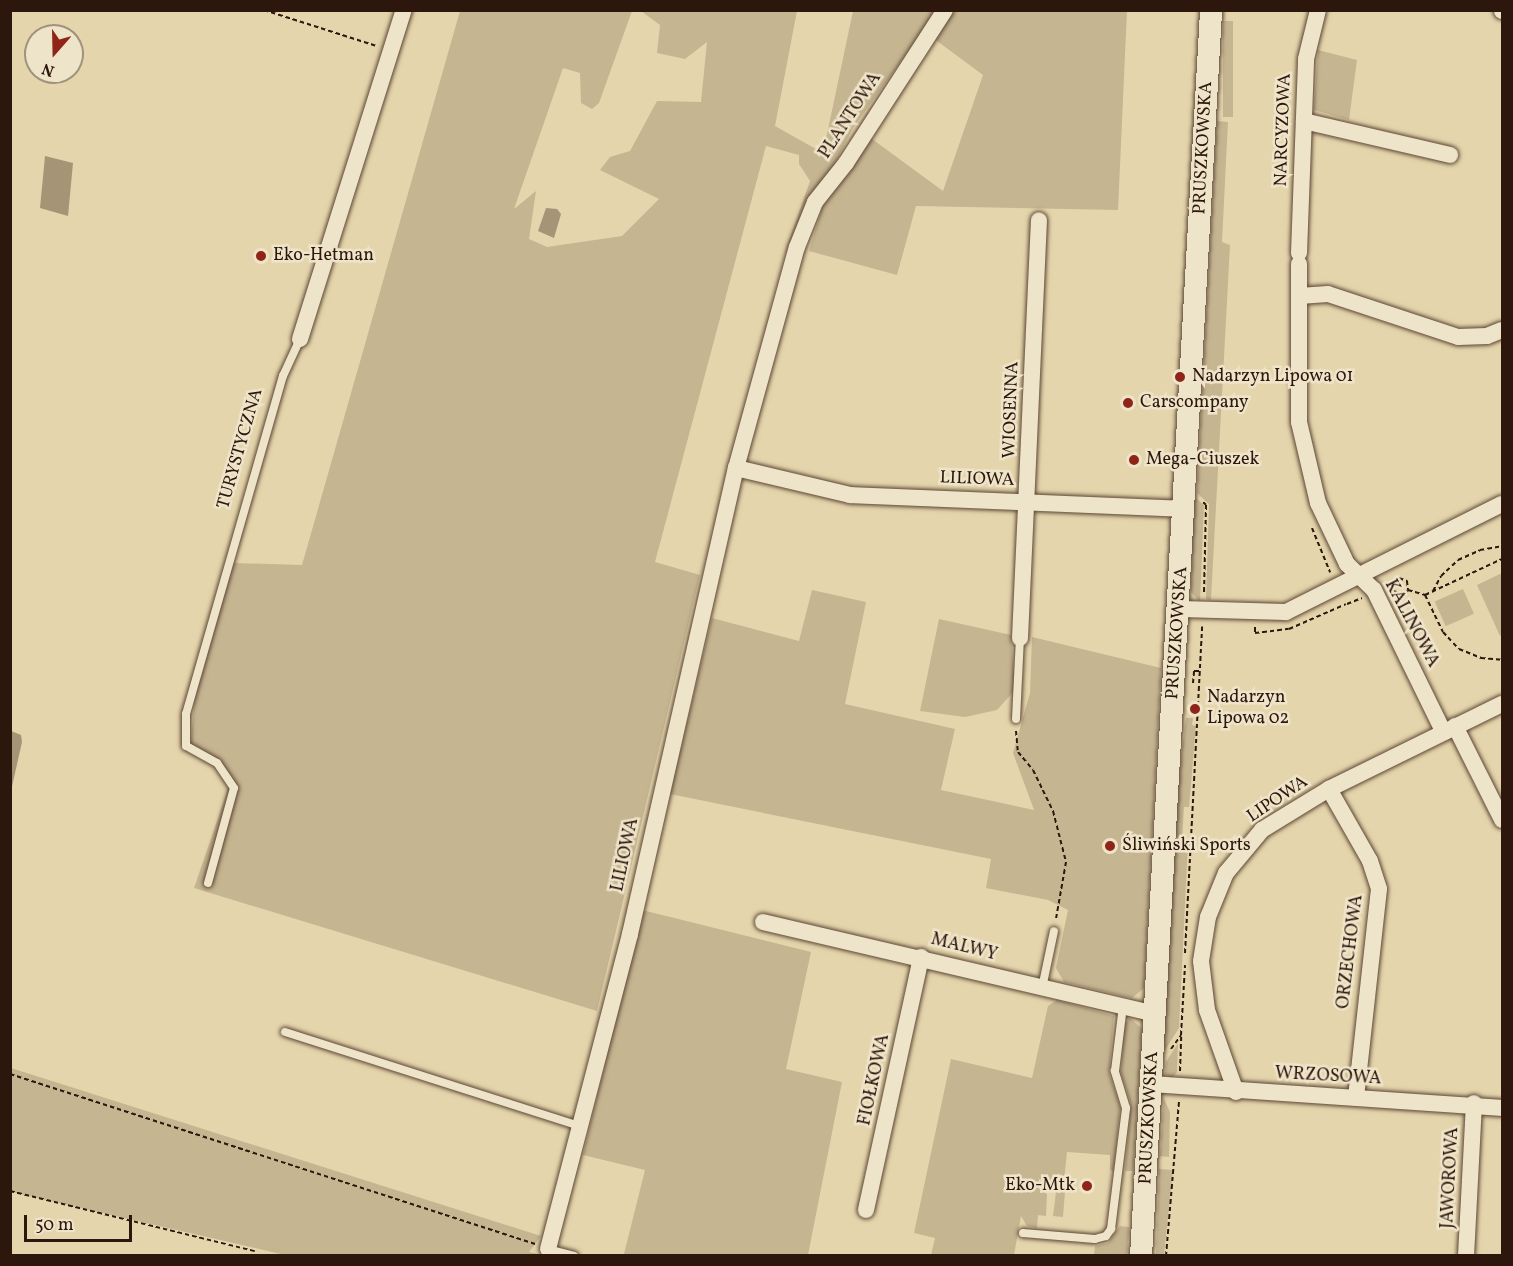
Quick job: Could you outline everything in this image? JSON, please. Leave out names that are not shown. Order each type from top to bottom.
[{"type":"street","name":"TURYSTYCZNA","points":[[300,339],[404,10]]},
{"type":"street","name":"PLANTOWA","points":[[797,247],[815,202],[846,163],[945,10]]},
{"type":"street","name":"PRUSZKOWSKA","points":[[1141,1256],[1180,609],[1211,10]]},
{"type":"street","name":"NARCYZOWA","points":[[1299,258],[1306,59],[1318,10]]},
{"type":"street","points":[[1304,121],[1450,155]]},
{"type":"street","name":"WIOSENNA","points":[[1020,638],[1028,502],[1039,220]]},
{"type":"street","name":"LILIOWA","points":[[548,1249],[630,934],[736,468],[797,247]]},
{"type":"street","name":"KALINOWA","points":[[1299,258],[1299,422],[1318,503],[1347,564],[1374,590],[1449,729],[1503,819]]},
{"type":"street","points":[[1299,296],[1328,294],[1458,337],[1487,336],[1503,330]]},
{"type":"street","name":"LILIOWA","points":[[736,468],[798,485],[850,495],[1185,508]]},
{"type":"street","points":[[1180,609],[1286,612],[1503,504]]},
{"type":"street","name":"LIPOWA","points":[[1236,1092],[1207,1010],[1201,961],[1208,917],[1226,873],[1262,830],[1329,789],[1503,704]]},
{"type":"street","name":"ORZECHOWA","points":[[1329,789],[1370,861],[1379,889],[1356,1097]]},
{"type":"street","name":"MALWY","points":[[763,922],[921,957],[1156,1014]]},
{"type":"street","name":"FIOŁKOWA","points":[[866,1210],[921,957]]},
{"type":"street","name":"WRZOSOWA","points":[[1152,1084],[1236,1092],[1474,1103],[1503,1108]]},
{"type":"street","name":"JAWOROWA","points":[[1466,1256],[1474,1103]]},
{"type":"lane","name":"TURYSTYCZNA","points":[[208,883],[234,788],[217,763],[186,746],[186,714],[279,386],[300,339]]},
{"type":"lane","points":[[1016,719],[1020,638]]},
{"type":"lane","points":[[1042,988],[1054,931]]},
{"type":"lane","points":[[1023,1233],[1095,1239],[1106,1236],[1111,1228],[1126,1108],[1115,1071],[1123,1006]]},
{"type":"lane","points":[[285,1032],[581,1127]]},
{"type":"lane","points":[[548,1249],[574,1256]]},
{"type":"path","points":[[264,10],[391,51]]},
{"type":"path","points":[[1433,591],[1458,560],[1480,550],[1503,546]]},
{"type":"path","points":[[1408,590],[1402,578],[1392,583],[1397,595],[1408,590],[1425,595],[1503,559]]},
{"type":"path","points":[[1341,593],[1346,604],[1367,596]]},
{"type":"path","points":[[1425,595],[1443,632],[1459,649],[1481,658],[1503,660]]},
{"type":"path","points":[[1180,1077],[1203,618]]},
{"type":"path","points":[[1193,686],[1194,670],[1200,671]]},
{"type":"path","points":[[1190,705],[1200,707]]},
{"type":"path","points":[[1016,719],[1018,752],[1033,770],[1053,811],[1066,862],[1054,931]]},
{"type":"path","points":[[1169,1052],[1181,1035]]},
{"type":"path","points":[[10,1074],[548,1249]]},
{"type":"path","points":[[1166,1256],[1179,1093]]},
{"type":"path","points":[[10,1191],[255,1251]]},
{"type":"shaded area","points":[[460,11],[632,11],[599,103],[592,109],[581,103],[580,73],[563,68],[514,209],[536,191],[529,239],[547,247],[622,236],[659,199],[600,170],[610,157],[630,151],[657,101],[701,102],[707,42],[685,59],[657,53],[660,25],[641,11],[797,11],[775,126],[823,153],[853,11],[937,11],[853,128],[834,165],[811,197],[784,255],[810,181],[799,164],[799,155],[766,146],[655,562],[700,575],[597,1011],[194,888],[231,780],[191,744],[196,682],[233,563],[302,565]]},
{"type":"shaded area","points":[[953,11],[1127,11],[1118,210],[916,206],[897,275],[809,251],[824,202],[868,136],[943,191],[983,75],[933,38]]},
{"type":"shaded area","points":[[1223,21],[1233,21],[1233,117],[1223,117]]},
{"type":"shaded area","points":[[1318,50],[1357,60],[1349,120],[1314,110]]},
{"type":"shaded area","points":[[1217,121],[1228,122],[1222,242],[1230,245],[1211,600],[1206,599],[1209,504],[1197,493]]},
{"type":"shaded area","points":[[45,156],[73,163],[68,216],[40,208]]},
{"type":"shaded area","points":[[546,208],[557,209],[561,214],[554,238],[538,231]]},
{"type":"shaded area","points":[[1193,496],[1204,505],[1200,602],[1191,592]]},
{"type":"shaded area","points":[[1502,573],[1502,635],[1500,636],[1477,585]]},
{"type":"shaded area","points":[[1463,589],[1474,614],[1446,626],[1435,602]]},
{"type":"shaded area","points":[[812,590],[866,602],[845,704],[955,729],[941,790],[1034,810],[1013,753],[1030,693],[1032,637],[1161,668],[1144,988],[1132,998],[1064,982],[1056,968],[1068,910],[1048,900],[986,888],[991,859],[670,794],[712,618],[799,641]]},
{"type":"shaded area","points":[[939,619],[1011,635],[1015,690],[997,710],[965,717],[920,711]]},
{"type":"shaded area","points":[[1186,718],[1193,718],[1192,725],[1196,726],[1189,807],[1184,807],[1182,841],[1188,842],[1179,1028],[1160,1058],[1175,810]]},
{"type":"shaded area","points":[[11,731],[21,735],[22,742],[11,791]]},
{"type":"shaded area","points":[[642,910],[811,952],[786,1069],[842,1082],[808,1255],[624,1254],[645,1170],[583,1155]]},
{"type":"shaded area","points":[[1057,1000],[1114,1016],[1109,1074],[1120,1106],[1114,1171],[1110,1170],[1110,1155],[1067,1152],[1064,1181],[1039,1179],[1039,1189],[1047,1194],[1046,1216],[1038,1215],[1037,1228],[1027,1226],[1021,1216],[1014,1255],[931,1255],[935,1238],[914,1233],[951,1059],[1032,1078],[1048,1006]]},
{"type":"shaded area","points":[[1130,1018],[1142,1029],[1133,1171],[1125,1171],[1131,1104],[1121,1073],[1124,1025]]},
{"type":"shaded area","points":[[1178,1043],[1177,1072],[1172,1079],[1165,1074],[1166,1062]]},
{"type":"shaded area","points":[[11,1068],[541,1236],[529,1252],[543,1255],[285,1255],[11,1192]]},
{"type":"shaded area","points":[[1164,1099],[1170,1112],[1169,1157],[1160,1156]]},
{"type":"shaded area","points":[[1159,1169],[1173,1170],[1164,1255],[1156,1255]]},
{"type":"shaded area","points":[[1065,1191],[1063,1217],[1053,1216],[1056,1192]]},
{"type":"shaded area","points":[[1120,1226],[1129,1227],[1127,1255],[1094,1255],[1095,1246],[1108,1243]]},
{"type":"place","name":"Eko-Hetman","points":[[261,256]]},
{"type":"place","name":"Nadarzyn Lipowa 01","points":[[1180,377]]},
{"type":"place","name":"Carscompany","points":[[1128,403]]},
{"type":"place","name":"Mega-Ciuszek","points":[[1134,460]]},
{"type":"place","name":"Nadarzyn Lipowa 02","points":[[1195,709]]},
{"type":"place","name":"Śliwiński Sports","points":[[1110,846]]},
{"type":"place","name":"Eko-Mtk","points":[[1087,1186]]}]
